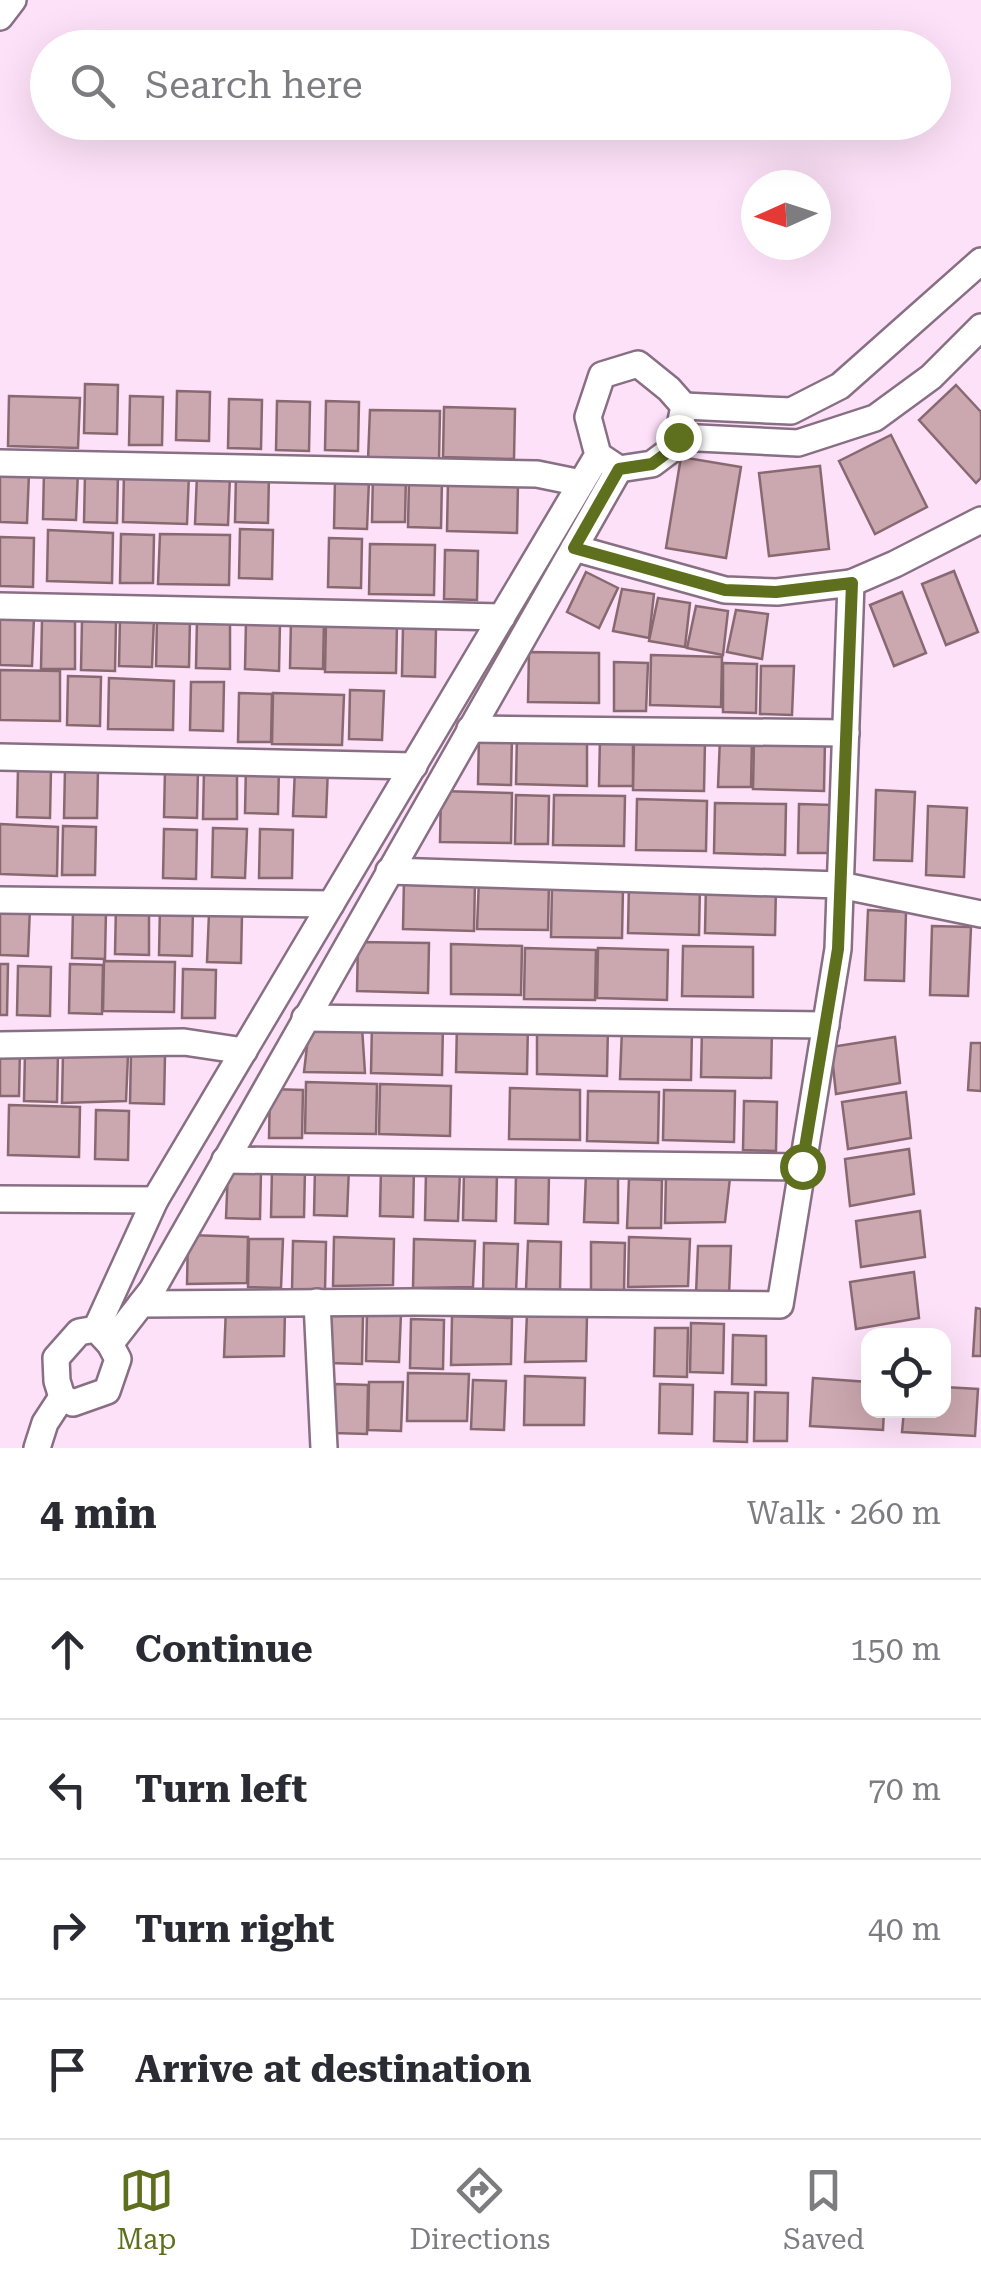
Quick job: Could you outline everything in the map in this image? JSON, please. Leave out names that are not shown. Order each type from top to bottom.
[{"type":"street","points":[[0,18],[13,0]]},
{"type":"street","points":[[103,1336],[142,1304],[152,1290],[574,548],[609,462],[588,417],[602,375],[638,364],[684,406],[791,411],[840,386],[981,261]]},
{"type":"street","points":[[678,437],[798,443],[876,418],[932,378],[981,327]]},
{"type":"street","points":[[103,1336],[155,1200],[582,484],[609,462],[652,464],[676,446],[684,406]]},
{"type":"street","points":[[0,463],[536,474],[582,484]]},
{"type":"street","points":[[574,548],[725,590],[776,592],[852,583],[981,520]]},
{"type":"street","points":[[142,1304],[780,1304],[838,949],[852,583]]},
{"type":"street","points":[[0,606],[502,618]]},
{"type":"street","points":[[470,729],[846,732]]},
{"type":"street","points":[[0,756],[414,766]]},
{"type":"street","points":[[389,871],[840,885],[981,914]]},
{"type":"street","points":[[0,900],[332,904]]},
{"type":"street","points":[[305,1018],[826,1026]]},
{"type":"street","points":[[0,1046],[184,1042],[244,1052]]},
{"type":"street","points":[[225,1160],[802,1166]]},
{"type":"street","points":[[0,1199],[155,1200]]},
{"type":"street","points":[[316,1302],[324,1448]]},
{"type":"street","points":[[79,1332],[103,1336],[118,1359],[107,1390],[72,1403],[62,1397],[56,1358],[79,1332]]},
{"type":"street","points":[[37,1448],[45,1424],[62,1397]]},
{"type":"building","points":[[85,384],[118,385],[117,434],[84,433]]},
{"type":"building","points":[[956,385],[981,412],[981,478],[976,483],[919,420]]},
{"type":"building","points":[[177,391],[210,392],[209,441],[176,440]]},
{"type":"building","points":[[9,396],[80,398],[78,448],[8,446]]},
{"type":"building","points":[[130,396],[163,397],[162,445],[129,445]]},
{"type":"building","points":[[229,399],[262,400],[261,449],[228,448]]},
{"type":"building","points":[[277,401],[310,402],[309,451],[276,450]]},
{"type":"building","points":[[326,401],[359,402],[358,451],[325,450]]},
{"type":"building","points":[[444,407],[515,409],[514,459],[443,457]]},
{"type":"building","points":[[370,410],[440,411],[439,461],[368,460]]},
{"type":"building","points":[[891,435],[927,507],[875,534],[839,461]]},
{"type":"building","points":[[681,457],[741,467],[726,558],[666,548]]},
{"type":"building","points":[[820,466],[829,549],[769,556],[759,473]]},
{"type":"building","points":[[44,470],[78,471],[76,520],[43,519]]},
{"type":"building","points":[[0,472],[29,473],[27,523],[0,522]]},
{"type":"building","points":[[124,472],[189,474],[187,524],[123,522]]},
{"type":"building","points":[[85,473],[118,474],[117,523],[84,522]]},
{"type":"building","points":[[236,473],[269,474],[268,523],[235,522]]},
{"type":"building","points":[[373,473],[406,474],[405,522],[372,522]]},
{"type":"building","points":[[197,475],[230,476],[228,525],[195,524]]},
{"type":"building","points":[[335,479],[369,480],[367,529],[334,528]]},
{"type":"building","points":[[409,479],[442,479],[441,528],[408,527]]},
{"type":"building","points":[[448,481],[518,483],[517,533],[447,531]]},
{"type":"building","points":[[240,529],[273,530],[272,579],[239,578]]},
{"type":"building","points":[[48,530],[113,533],[112,583],[47,581]]},
{"type":"building","points":[[121,534],[154,535],[153,583],[120,583]]},
{"type":"building","points":[[160,534],[230,535],[229,585],[158,584]]},
{"type":"building","points":[[0,537],[34,538],[33,587],[0,586]]},
{"type":"building","points":[[329,538],[362,539],[361,588],[328,587]]},
{"type":"building","points":[[370,544],[435,545],[434,595],[369,594]]},
{"type":"building","points":[[445,550],[478,551],[477,600],[444,599]]},
{"type":"building","points":[[954,571],[978,632],[946,645],[922,584]]},
{"type":"building","points":[[586,572],[618,588],[599,628],[567,612]]},
{"type":"building","points":[[622,589],[654,594],[649,638],[613,631]]},
{"type":"building","points":[[902,592],[926,653],[894,666],[870,605]]},
{"type":"building","points":[[658,598],[690,603],[685,647],[649,641]]},
{"type":"building","points":[[696,606],[728,611],[723,655],[687,648]]},
{"type":"building","points":[[736,610],[768,614],[762,659],[727,652]]},
{"type":"building","points":[[0,617],[34,617],[32,666],[0,665]]},
{"type":"building","points":[[120,618],[154,618],[152,667],[119,666]]},
{"type":"building","points":[[157,618],[190,618],[189,667],[156,666]]},
{"type":"building","points":[[197,619],[230,620],[230,669],[196,668]]},
{"type":"building","points":[[291,619],[324,620],[323,669],[290,668]]},
{"type":"building","points":[[42,620],[75,621],[75,669],[41,669]]},
{"type":"building","points":[[82,621],[116,622],[115,671],[81,670]]},
{"type":"building","points":[[246,621],[280,622],[279,671],[245,669]]},
{"type":"building","points":[[326,621],[397,623],[396,673],[325,672]]},
{"type":"building","points":[[403,627],[436,628],[435,677],[402,676]]},
{"type":"building","points":[[529,652],[599,653],[599,703],[528,702]]},
{"type":"building","points":[[651,655],[722,657],[721,707],[650,705]]},
{"type":"building","points":[[614,662],[648,663],[646,711],[614,711]]},
{"type":"building","points":[[723,663],[757,664],[756,713],[723,712]]},
{"type":"building","points":[[761,666],[794,666],[792,715],[760,714]]},
{"type":"building","points":[[0,670],[60,671],[60,721],[0,720]]},
{"type":"building","points":[[68,676],[101,677],[100,726],[67,725]]},
{"type":"building","points":[[109,678],[174,681],[173,730],[108,729]]},
{"type":"building","points":[[191,682],[224,682],[223,731],[190,730]]},
{"type":"building","points":[[350,690],[384,691],[382,740],[349,739]]},
{"type":"building","points":[[239,693],[272,694],[271,742],[238,742]]},
{"type":"building","points":[[273,693],[344,695],[342,745],[272,744]]},
{"type":"building","points":[[517,734],[587,736],[587,786],[516,784]]},
{"type":"building","points":[[479,736],[512,736],[511,785],[478,784]]},
{"type":"building","points":[[600,737],[633,738],[633,786],[599,786]]},
{"type":"building","points":[[720,738],[752,739],[751,787],[718,787]]},
{"type":"building","points":[[754,739],[825,740],[824,791],[753,789]]},
{"type":"building","points":[[634,740],[705,741],[704,791],[633,790]]},
{"type":"building","points":[[246,764],[279,765],[278,814],[245,813]]},
{"type":"building","points":[[18,768],[51,769],[50,818],[17,817]]},
{"type":"building","points":[[295,768],[328,768],[326,817],[293,816]]},
{"type":"building","points":[[65,769],[98,770],[97,818],[64,818]]},
{"type":"building","points":[[165,769],[198,769],[197,818],[164,817]]},
{"type":"building","points":[[204,770],[237,770],[237,819],[203,819]]},
{"type":"building","points":[[876,790],[915,792],[912,861],[874,860]]},
{"type":"building","points":[[441,791],[512,793],[511,843],[440,842]]},
{"type":"building","points":[[516,795],[549,796],[548,844],[515,844]]},
{"type":"building","points":[[554,795],[625,796],[624,846],[553,845]]},
{"type":"building","points":[[637,799],[707,801],[706,851],[636,850]]},
{"type":"building","points":[[715,803],[786,804],[785,855],[714,853]]},
{"type":"building","points":[[799,804],[832,805],[831,853],[798,853]]},
{"type":"building","points":[[928,806],[967,808],[964,877],[926,875]]},
{"type":"building","points":[[0,824],[58,827],[57,876],[0,874]]},
{"type":"building","points":[[63,826],[96,827],[95,875],[62,875]]},
{"type":"building","points":[[213,828],[247,829],[245,878],[212,877]]},
{"type":"building","points":[[164,829],[197,830],[196,879],[163,878]]},
{"type":"building","points":[[260,829],[293,830],[292,878],[259,878]]},
{"type":"building","points":[[404,879],[475,880],[474,931],[403,929]]},
{"type":"building","points":[[479,879],[549,880],[548,930],[477,929]]},
{"type":"building","points":[[629,883],[700,885],[699,935],[628,933]]},
{"type":"building","points":[[706,883],[776,885],[775,935],[705,933]]},
{"type":"building","points":[[552,887],[623,888],[622,938],[551,937]]},
{"type":"building","points":[[116,905],[149,906],[149,955],[115,954]]},
{"type":"building","points":[[0,906],[30,907],[28,956],[0,955]]},
{"type":"building","points":[[160,906],[193,908],[192,956],[159,955]]},
{"type":"building","points":[[73,909],[106,910],[105,959],[72,958]]},
{"type":"building","points":[[868,910],[906,912],[904,981],[865,980]]},
{"type":"building","points":[[209,913],[242,914],[241,963],[207,962]]},
{"type":"building","points":[[932,926],[971,927],[968,996],[930,995]]},
{"type":"building","points":[[358,942],[429,943],[428,993],[357,991]]},
{"type":"building","points":[[451,944],[522,946],[521,995],[451,994]]},
{"type":"building","points":[[683,946],[753,947],[753,997],[682,996]]},
{"type":"building","points":[[525,948],[596,950],[595,1000],[524,999]]},
{"type":"building","points":[[598,948],[668,950],[667,1000],[597,998]]},
{"type":"building","points":[[104,961],[175,962],[174,1012],[103,1011]]},
{"type":"building","points":[[0,964],[8,964],[7,1015],[0,1015]]},
{"type":"building","points":[[70,964],[103,965],[102,1014],[69,1013]]},
{"type":"building","points":[[18,966],[51,967],[50,1016],[17,1015]]},
{"type":"building","points":[[183,969],[216,970],[215,1018],[182,1018]]},
{"type":"building","points":[[457,1022],[528,1023],[527,1074],[456,1072]]},
{"type":"building","points":[[372,1023],[443,1024],[442,1075],[371,1073]]},
{"type":"building","points":[[537,1024],[608,1025],[607,1076],[537,1074]]},
{"type":"building","points":[[702,1026],[772,1028],[771,1078],[701,1077]]},
{"type":"building","points":[[362,1027],[365,1073],[304,1072],[309,1029]]},
{"type":"building","points":[[622,1029],[692,1030],[691,1080],[620,1079]]},
{"type":"building","points":[[895,1037],[900,1083],[836,1094],[831,1047]]},
{"type":"building","points":[[971,1043],[981,1043],[981,1091],[968,1090]]},
{"type":"building","points":[[0,1047],[20,1048],[19,1096],[0,1096]]},
{"type":"building","points":[[25,1052],[58,1053],[57,1102],[24,1101]]},
{"type":"building","points":[[63,1053],[128,1055],[126,1101],[62,1103]]},
{"type":"building","points":[[131,1054],[165,1055],[164,1104],[130,1103]]},
{"type":"building","points":[[306,1082],[377,1084],[376,1134],[305,1133]]},
{"type":"building","points":[[380,1084],[451,1086],[450,1136],[379,1134]]},
{"type":"building","points":[[510,1088],[580,1090],[580,1140],[509,1139]]},
{"type":"building","points":[[270,1089],[303,1090],[302,1138],[269,1138]]},
{"type":"building","points":[[664,1090],[735,1091],[734,1142],[663,1140]]},
{"type":"building","points":[[588,1091],[659,1092],[658,1143],[587,1141]]},
{"type":"building","points":[[906,1092],[911,1138],[848,1149],[842,1102]]},
{"type":"building","points":[[744,1101],[777,1102],[776,1151],[743,1150]]},
{"type":"building","points":[[9,1105],[80,1107],[79,1157],[8,1155]]},
{"type":"building","points":[[96,1110],[129,1111],[128,1160],[95,1159]]},
{"type":"building","points":[[909,1149],[914,1194],[850,1206],[845,1159]]},
{"type":"building","points":[[315,1167],[349,1167],[347,1216],[314,1215]]},
{"type":"building","points":[[381,1167],[414,1168],[413,1217],[380,1216]]},
{"type":"building","points":[[272,1168],[305,1169],[304,1217],[271,1217]]},
{"type":"building","points":[[228,1170],[261,1170],[260,1219],[226,1218]]},
{"type":"building","points":[[464,1171],[497,1172],[496,1221],[463,1220]]},
{"type":"building","points":[[426,1172],[460,1172],[458,1221],[425,1220]]},
{"type":"building","points":[[586,1173],[618,1174],[618,1223],[584,1222]]},
{"type":"building","points":[[516,1174],[549,1175],[548,1224],[515,1223]]},
{"type":"building","points":[[666,1174],[730,1178],[725,1222],[665,1223]]},
{"type":"building","points":[[629,1179],[662,1180],[661,1228],[627,1228]]},
{"type":"building","points":[[920,1211],[925,1257],[861,1267],[856,1221]]},
{"type":"building","points":[[188,1235],[248,1237],[247,1283],[187,1284]]},
{"type":"building","points":[[334,1237],[394,1239],[393,1285],[333,1286]]},
{"type":"building","points":[[629,1237],[690,1239],[688,1286],[628,1287]]},
{"type":"building","points":[[249,1239],[283,1239],[281,1288],[248,1287]]},
{"type":"building","points":[[414,1239],[475,1241],[473,1287],[413,1288]]},
{"type":"building","points":[[293,1241],[326,1242],[325,1291],[292,1290]]},
{"type":"building","points":[[528,1241],[561,1242],[560,1291],[526,1290]]},
{"type":"building","points":[[591,1242],[625,1243],[624,1292],[591,1291]]},
{"type":"building","points":[[484,1243],[518,1244],[516,1293],[483,1293]]},
{"type":"building","points":[[698,1246],[731,1246],[729,1295],[696,1294]]},
{"type":"building","points":[[914,1272],[919,1318],[856,1329],[850,1282]]},
{"type":"building","points":[[226,1308],[285,1310],[284,1356],[224,1357]]},
{"type":"building","points":[[976,1308],[981,1309],[981,1356],[973,1356]]},
{"type":"building","points":[[367,1312],[401,1313],[399,1362],[366,1361]]},
{"type":"building","points":[[527,1313],[587,1315],[586,1361],[525,1362]]},
{"type":"building","points":[[330,1314],[363,1315],[362,1364],[329,1363]]},
{"type":"building","points":[[452,1316],[512,1318],[511,1364],[451,1365]]},
{"type":"building","points":[[411,1319],[444,1320],[443,1369],[410,1368]]},
{"type":"building","points":[[691,1323],[724,1324],[723,1373],[690,1372]]},
{"type":"building","points":[[655,1328],[688,1328],[687,1377],[654,1376]]},
{"type":"building","points":[[733,1335],[766,1336],[766,1385],[732,1384]]},
{"type":"building","points":[[408,1373],[469,1374],[467,1421],[407,1421]]},
{"type":"building","points":[[525,1376],[585,1378],[584,1425],[524,1425]]},
{"type":"building","points":[[813,1378],[861,1381],[861,1418],[884,1418],[883,1430],[810,1426]]},
{"type":"building","points":[[473,1380],[506,1381],[504,1430],[471,1429]]},
{"type":"building","points":[[369,1382],[403,1382],[401,1431],[368,1430]]},
{"type":"building","points":[[335,1384],[368,1385],[367,1434],[334,1433]]},
{"type":"building","points":[[660,1384],[693,1385],[692,1434],[659,1433]]},
{"type":"building","points":[[951,1387],[978,1389],[975,1436],[902,1432],[903,1418],[951,1418]]},
{"type":"building","points":[[715,1392],[748,1393],[747,1442],[714,1441]]},
{"type":"building","points":[[755,1392],[788,1393],[787,1441],[754,1441]]},
{"type":"route","points":[[678,437],[676,446],[652,464],[619,469],[574,548],[725,590],[776,592],[852,583],[838,949],[802,1166]]}]
